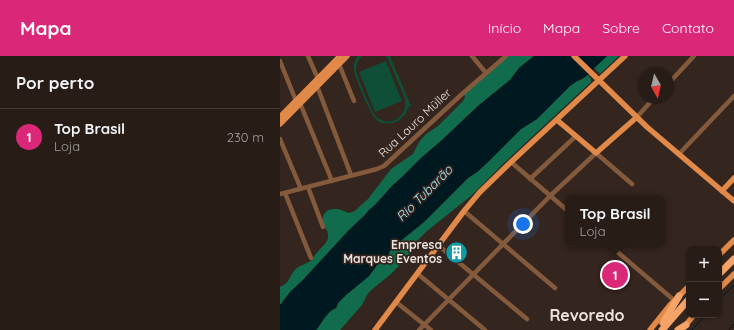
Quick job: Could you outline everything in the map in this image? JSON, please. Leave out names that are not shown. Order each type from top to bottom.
[{"type":"highway","points":[[722,265],[734,253]]},
{"type":"highway","points":[[722,271],[734,259]]},
{"type":"highway","points":[[659,330],[677,298]]},
{"type":"highway","points":[[662,330],[686,302]]},
{"type":"highway","points":[[668,330],[686,309]]},
{"type":"highway","points":[[678,330],[684,328]]},
{"type":"main road","points":[[280,124],[318,79],[338,59],[347,56]]},
{"type":"main road","points":[[574,56],[637,117],[734,201]]},
{"type":"main road","points":[[375,330],[464,211],[480,192],[557,120],[598,79],[625,56]]},
{"type":"main road","points":[[280,117],[317,86],[338,59]]},
{"type":"main road","points":[[557,120],[596,153],[637,117]]},
{"type":"main road","points":[[722,191],[734,178]]},
{"type":"main road","points":[[722,252],[734,240]]},
{"type":"main road","points":[[722,286],[734,274]]},
{"type":"main road","points":[[650,330],[686,289]]},
{"type":"main road","points":[[684,328],[692,318]]},
{"type":"street","points":[[308,56],[318,79]]},
{"type":"street","points":[[472,56],[486,73]]},
{"type":"street","name":"Rua Lauro Müller","points":[[282,194],[384,166],[506,56]]},
{"type":"street","points":[[674,78],[694,56]]},
{"type":"street","points":[[338,59],[354,101]]},
{"type":"street","points":[[280,62],[332,181]]},
{"type":"street","points":[[317,86],[351,176]]},
{"type":"street","points":[[679,154],[734,96]]},
{"type":"street","points":[[637,117],[649,104]]},
{"type":"street","points":[[530,179],[576,136]]},
{"type":"street","points":[[280,139],[301,189]]},
{"type":"street","points":[[419,330],[550,196],[596,153],[632,184]]},
{"type":"street","points":[[511,162],[565,208]]},
{"type":"street","points":[[308,187],[323,227]]},
{"type":"street","points":[[282,194],[311,258]]},
{"type":"street","points":[[464,211],[555,288]]},
{"type":"street","points":[[439,246],[527,319]]},
{"type":"street","points":[[612,247],[677,298]]},
{"type":"street","points":[[418,274],[484,330]]},
{"type":"street","points":[[396,302],[431,330]]},
{"type":"green space","points":[[358,56],[362,56],[356,66],[356,70],[372,110],[377,117],[383,121],[389,122],[401,115],[405,105],[405,99],[386,56],[390,56],[411,106],[398,121],[392,123],[382,123],[373,115],[355,74],[354,64]]},
{"type":"green space","points":[[508,56],[534,56],[519,68],[510,80],[478,106],[392,186],[291,291],[280,305],[280,287],[288,281],[297,268],[312,260],[327,240],[328,233],[323,222],[324,214],[329,210],[334,209],[340,209],[349,213],[355,211],[368,199],[391,169],[413,154],[419,142],[426,134],[438,126],[463,101],[465,97],[464,94]]},
{"type":"green space","points":[[607,56],[619,56],[600,74],[594,68]]},
{"type":"green space","points":[[386,61],[402,101],[375,112],[359,72]]},
{"type":"green space","points":[[588,75],[591,82],[471,196],[427,231],[419,239],[407,257],[391,274],[370,291],[362,305],[340,330],[316,330],[327,314],[336,308],[338,303],[346,295],[369,276],[377,265],[386,260],[393,247],[424,222],[468,178],[489,161],[521,129],[537,119],[570,86]]},
{"type":"water","name":"Rio Tubarão","points":[[534,56],[607,56],[585,77],[570,86],[537,119],[521,129],[489,161],[468,178],[424,222],[393,247],[386,260],[377,265],[369,276],[346,295],[338,303],[336,308],[327,314],[316,330],[280,330],[280,305],[291,291],[392,186],[478,106],[510,80],[519,68]]},
{"type":"waterway","points":[[722,297],[734,285]]},
{"type":"waterway","points":[[692,330],[702,318]]},
{"type":"waterway","points":[[729,330],[734,324]]},
{"type":"place","name":"Empresa Marques Eventos","points":[[457,252]]},
{"type":"place","name":"Top Brasil","points":[[615,275]]},
{"type":"district","name":"Revoredo","points":[[587,315]]}]
